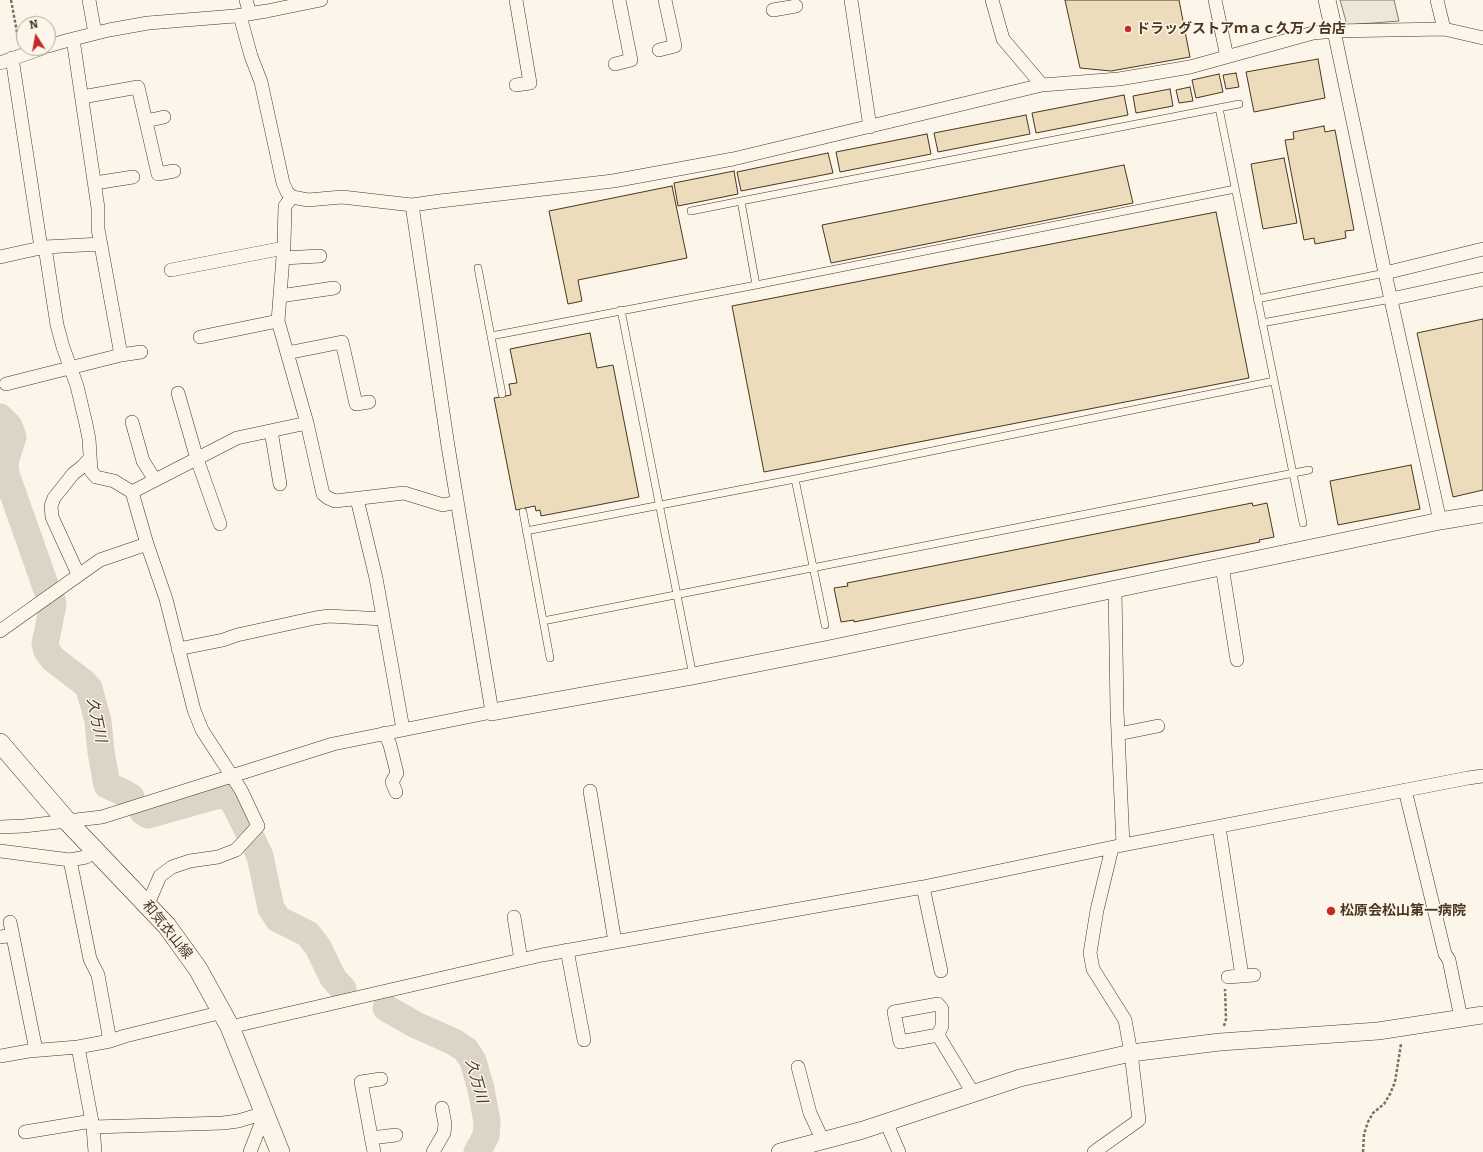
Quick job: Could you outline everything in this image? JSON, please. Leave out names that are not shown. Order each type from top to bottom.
[{"type":"main road","name":"和気衣山線","points":[[0,743],[67,821],[148,904],[167,926],[198,969],[226,1019],[280,1152]]},
{"type":"street","points":[[89,0],[95,33]]},
{"type":"street","points":[[246,0],[245,15],[252,56],[261,82],[283,183],[287,192],[292,197],[308,200],[342,197],[412,206],[440,201],[613,181],[733,159],[1042,85],[1119,80],[1190,67],[1313,34],[1334,30],[1444,29],[1483,38]]},
{"type":"street","points":[[56,44],[95,33],[148,23],[245,15],[321,0]]},
{"type":"street","points":[[516,0],[530,83],[516,86]]},
{"type":"street","points":[[615,64],[631,60],[619,0]]},
{"type":"street","points":[[659,50],[675,46],[665,0]]},
{"type":"street","points":[[851,0],[870,127]]},
{"type":"street","points":[[992,0],[1003,39],[1042,85]]},
{"type":"street","points":[[1215,0],[1227,57]]},
{"type":"street","points":[[1327,0],[1390,299],[1440,521]]},
{"type":"street","points":[[1437,0],[1444,29]]},
{"type":"street","points":[[773,10],[789,5]]},
{"type":"street","points":[[73,39],[95,183],[98,208],[98,229],[121,355]]},
{"type":"street","points":[[11,59],[57,325],[71,368],[86,424],[89,439],[91,471],[96,477],[114,481],[132,492],[147,544],[166,599],[194,710],[202,730],[243,793],[258,826],[236,850],[218,857],[190,861],[172,867],[160,876],[148,904]]},
{"type":"street","points":[[82,97],[138,87],[158,174],[174,171]]},
{"type":"street","points":[[146,121],[164,117]]},
{"type":"street","points":[[95,183],[133,177]]},
{"type":"street","points":[[292,197],[285,206],[278,321],[307,423],[323,494],[335,501],[390,493],[404,493],[443,505],[457,502]]},
{"type":"street","points":[[412,206],[457,502],[492,712]]},
{"type":"street","points":[[0,257],[43,247],[101,244]]},
{"type":"street","points":[[1385,273],[1483,249]]},
{"type":"street","points":[[171,270],[283,253],[320,256]]},
{"type":"street","points":[[1390,299],[1483,279]]},
{"type":"street","points":[[280,296],[334,288]]},
{"type":"street","points":[[200,337],[278,321]]},
{"type":"street","points":[[287,353],[342,342],[356,404],[369,402]]},
{"type":"street","points":[[6,384],[121,355],[140,352]]},
{"type":"street","points":[[178,392],[197,458],[220,524]]},
{"type":"street","points":[[132,422],[143,461],[155,480]]},
{"type":"street","points":[[132,492],[237,438],[307,423]]},
{"type":"street","points":[[271,431],[280,484]]},
{"type":"street","points":[[78,574],[52,517],[51,506],[54,498],[73,474],[90,458]]},
{"type":"street","points":[[357,499],[376,578],[403,729]]},
{"type":"street","points":[[0,827],[24,826],[102,817],[333,744],[403,729],[693,676],[829,649],[1440,521],[1483,514]]},
{"type":"street","points":[[0,631],[78,574],[100,560],[147,544]]},
{"type":"street","points":[[1222,566],[1237,660]]},
{"type":"street","points":[[1094,1152],[1139,1120],[1131,1053],[1125,1020],[1093,969],[1090,954],[1097,910],[1117,847],[1118,734],[1115,589]]},
{"type":"street","points":[[178,649],[315,618],[329,616],[383,618]]},
{"type":"street","points":[[1118,734],[1158,726]]},
{"type":"street","points":[[385,733],[390,745],[397,773],[392,782],[396,792]]},
{"type":"street","points":[[0,1056],[36,1050],[78,1047],[110,1041],[125,1036],[226,1019],[567,950],[922,887],[1405,790],[1483,776]]},
{"type":"street","points":[[1405,790],[1445,954],[1449,960],[1461,1018]]},
{"type":"street","points":[[590,791],[614,942]]},
{"type":"street","points":[[1219,827],[1248,975],[1227,981]]},
{"type":"street","points":[[0,851],[70,860],[86,857],[96,851]]},
{"type":"street","points":[[70,860],[90,959],[98,975],[110,1041]]},
{"type":"street","points":[[922,887],[941,971]]},
{"type":"street","points":[[514,917],[521,960]]},
{"type":"street","points":[[8,931],[36,1050]]},
{"type":"street","points":[[567,950],[584,1040]]},
{"type":"street","points":[[780,1152],[886,1122],[1020,1078],[1063,1070],[1131,1053],[1220,1042],[1331,1035],[1403,1027],[1483,1014]]},
{"type":"street","points":[[938,1035],[973,1093]]},
{"type":"street","points":[[78,1047],[92,1124],[95,1152]]},
{"type":"street","points":[[798,1067],[810,1113],[823,1141]]},
{"type":"street","points":[[374,1152],[362,1082],[381,1079]]},
{"type":"street","points":[[433,1152],[444,1133],[445,1124],[442,1108]]},
{"type":"street","points":[[25,1132],[92,1124],[238,1121],[265,1113]]},
{"type":"street","points":[[250,1152],[265,1113]]},
{"type":"street","points":[[886,1122],[899,1152]]},
{"type":"street","points":[[371,1138],[396,1135]]},
{"type":"lane","points":[[691,211],[1239,104]]},
{"type":"lane","points":[[1219,108],[1303,523]]},
{"type":"lane","points":[[491,336],[621,310],[756,286],[1235,189]]},
{"type":"lane","points":[[741,201],[756,286]]},
{"type":"lane","points":[[478,268],[502,394]]},
{"type":"lane","points":[[1257,300],[1385,273]]},
{"type":"lane","points":[[1262,324],[1390,299]]},
{"type":"lane","points":[[621,310],[693,676]]},
{"type":"lane","points":[[526,532],[795,479],[1274,381]]},
{"type":"lane","points":[[543,621],[1309,470]]},
{"type":"lane","points":[[795,479],[825,625]]},
{"type":"lane","points":[[523,512],[550,658]]},
{"type":"path","points":[[11,0],[11,59]]},
{"type":"path","points":[[1220,1042],[1226,1019],[1227,981]]},
{"type":"path","points":[[1363,1152],[1364,1134],[1368,1122],[1373,1113],[1384,1104],[1395,1082],[1403,1027]]},
{"type":"shaded area","points":[[1340,0],[1394,0],[1399,21],[1347,25]]},
{"type":"building","name":"ドラッグストアｍａｃ久万ノ台店","points":[[1065,0],[1179,0],[1190,57],[1111,71],[1080,68]]},
{"type":"building","points":[[1318,59],[1325,98],[1254,112],[1246,72]]},
{"type":"building","points":[[1236,73],[1239,87],[1226,89],[1223,75]]},
{"type":"building","points":[[1219,74],[1223,92],[1196,98],[1192,80]]},
{"type":"building","points":[[1190,87],[1193,101],[1179,103],[1176,90]]},
{"type":"building","points":[[1170,89],[1173,106],[1136,113],[1133,96]]},
{"type":"building","points":[[1124,95],[1128,115],[1036,133],[1032,113]]},
{"type":"building","points":[[1026,115],[1030,134],[938,152],[934,133]]},
{"type":"building","points":[[1324,126],[1325,132],[1335,130],[1354,230],[1345,231],[1346,238],[1315,244],[1314,238],[1304,240],[1285,140],[1294,139],[1293,132]]},
{"type":"building","points":[[927,134],[931,154],[840,172],[836,152]]},
{"type":"building","points":[[828,153],[833,173],[741,191],[737,172]]},
{"type":"building","points":[[1284,158],[1297,223],[1263,229],[1251,164]]},
{"type":"building","points":[[1124,165],[1133,203],[831,263],[822,225]]},
{"type":"building","points":[[734,171],[738,194],[678,206],[674,183]]},
{"type":"building","points":[[672,186],[687,258],[578,280],[582,301],[568,304],[549,211]]},
{"type":"building","points":[[1216,212],[1249,378],[764,472],[732,306]]},
{"type":"building","points":[[1483,319],[1483,490],[1453,497],[1417,333]]},
{"type":"building","points":[[590,333],[597,368],[613,365],[639,497],[541,516],[540,510],[536,511],[535,506],[516,510],[494,398],[511,395],[509,384],[517,383],[510,349]]},
{"type":"building","points":[[1411,465],[1420,509],[1338,525],[1330,481]]},
{"type":"building","points":[[1252,503],[1253,506],[1267,503],[1274,537],[1259,540],[1260,542],[854,622],[854,620],[841,622],[834,588],[848,586],[847,583]]},
{"type":"waterway","name":"久万川","points":[[0,417],[9,426],[13,437],[5,462],[6,474],[47,590]]},
{"type":"waterway","name":"久万川","points":[[52,600],[53,605],[45,644],[47,651],[53,659],[89,688],[98,721],[101,752],[107,785],[131,797]]},
{"type":"waterway","name":"久万川","points":[[143,812],[148,815],[219,795],[231,797],[248,831]]},
{"type":"waterway","name":"久万川","points":[[252,839],[260,856],[271,908],[278,919],[308,934],[318,947],[333,978],[343,989]]},
{"type":"waterway","name":"久万川","points":[[386,1008],[416,1025],[454,1042],[466,1050],[473,1061],[481,1089],[487,1122],[486,1136],[477,1152]]},
{"type":"place","name":"ドラッグストアｍａｃ久万ノ台店","points":[[1128,29]]},
{"type":"place","name":"松原会松山第一病院","points":[[1331,911]]}]
